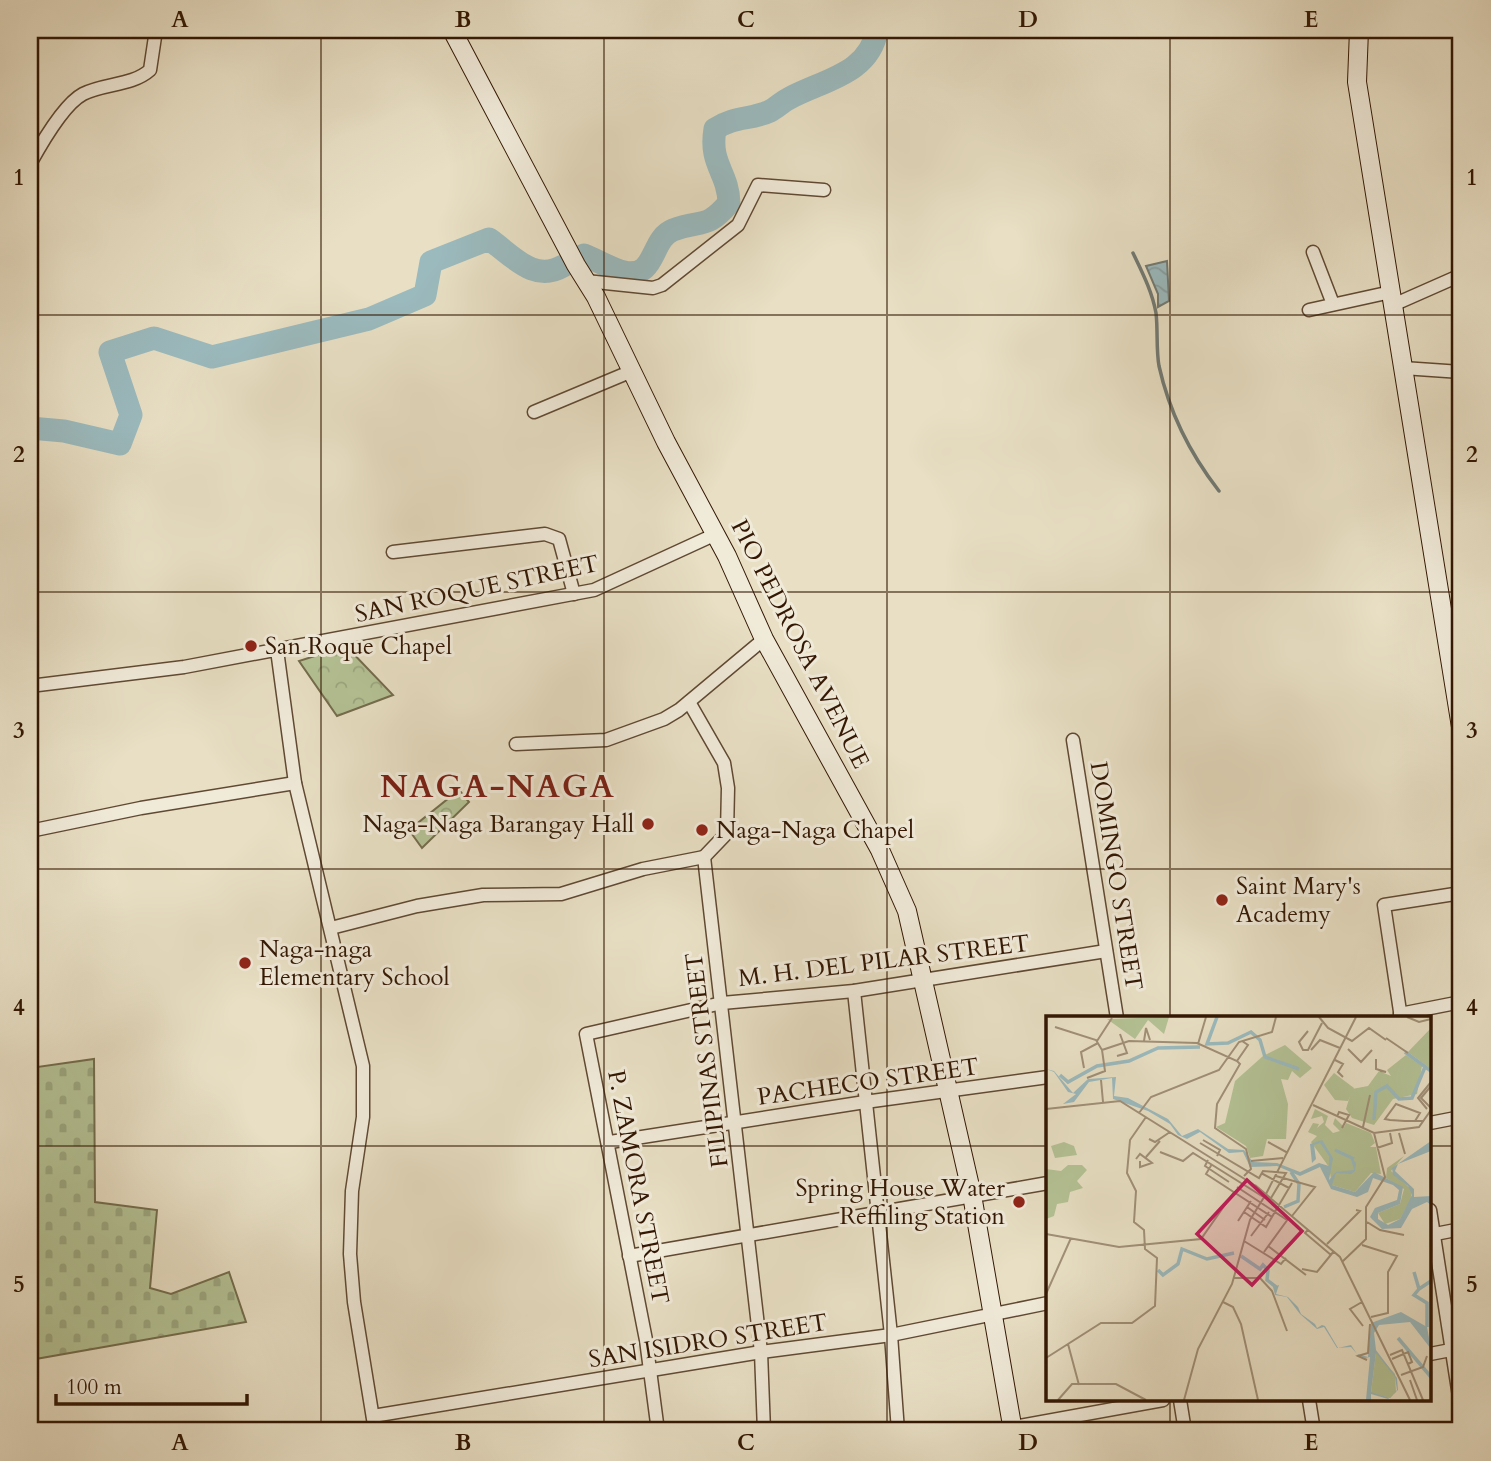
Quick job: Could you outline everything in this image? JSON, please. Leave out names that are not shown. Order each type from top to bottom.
[{"type":"main road","name":"PIO PEDROSA AVENUE","points":[[452,30],[586,281],[716,534],[764,639],[880,850],[907,911],[972,1195],[995,1313],[1013,1429]]},
{"type":"main road","points":[[1359,30],[1357,82],[1461,727]]},
{"type":"street","points":[[30,164],[62,112],[82,94],[139,79],[150,69],[156,30]]},
{"type":"street","points":[[586,281],[653,288],[662,285],[738,225],[758,185],[824,190]]},
{"type":"street","points":[[1313,252],[1333,304]]},
{"type":"street","points":[[1309,310],[1333,304],[1392,298],[1461,275]]},
{"type":"street","points":[[1403,368],[1461,372]]},
{"type":"street","points":[[534,412],[632,371]]},
{"type":"street","points":[[393,552],[545,534],[559,539],[574,594]]},
{"type":"street","name":"SAN ROQUE STREET","points":[[30,686],[135,675],[594,590],[716,534]]},
{"type":"street","points":[[516,744],[606,740],[664,719],[689,702],[764,639]]},
{"type":"street","points":[[277,650],[295,783],[363,1066],[363,1117],[352,1191],[350,1254],[354,1302],[375,1431]]},
{"type":"street","points":[[331,928],[417,906],[483,895],[561,894],[643,869],[704,857],[727,833],[728,788],[724,763],[689,702]]},
{"type":"street","name":"DOMINGO STREET","points":[[1073,740],[1117,1016]]},
{"type":"street","points":[[30,831],[141,808],[295,783]]},
{"type":"street","name":"FILIPINAS STREET","points":[[704,857],[761,1352],[764,1431]]},
{"type":"street","points":[[1461,893],[1384,905],[1401,1016],[1461,1002]]},
{"type":"street","name":"M. H. DEL PILAR STREET","points":[[586,1034],[722,1003],[854,991],[1106,951]]},
{"type":"street","points":[[854,991],[891,1335],[898,1431]]},
{"type":"street","name":"P. ZAMORA STREET","points":[[586,1034],[610,1142],[658,1431]]},
{"type":"street","name":"PACHECO STREET","points":[[610,1142],[865,1101],[949,1093],[1046,1077]]},
{"type":"street","points":[[1432,1123],[1461,1117]]},
{"type":"street","points":[[629,1256],[1046,1183]]},
{"type":"street","points":[[1461,1229],[1432,1234],[1457,1349],[1461,1409]]},
{"type":"street","name":"SAN ISIDRO STREET","points":[[373,1416],[761,1352],[891,1335],[1046,1303]]},
{"type":"street","points":[[1432,1354],[1457,1349]]},
{"type":"street","points":[[992,1431],[1153,1402]]},
{"type":"street","points":[[1180,1402],[1185,1431]]},
{"type":"street","points":[[1309,1402],[1314,1431]]},
{"type":"green space","points":[[346,646],[393,695],[337,716],[299,661]]},
{"type":"green space","points":[[459,790],[469,802],[422,848],[409,830]]},
{"type":"green space","points":[[94,1059],[95,1202],[157,1210],[150,1288],[171,1294],[229,1272],[246,1322],[30,1360],[30,1068]]},
{"type":"water","points":[[1167,261],[1169,301],[1158,307],[1158,294],[1146,266]]},
{"type":"waterway","points":[[584,255],[619,271],[635,273],[648,264],[660,241],[673,230],[715,217],[729,203],[726,183],[715,151],[715,129],[729,122],[770,111],[788,99],[854,67],[872,45],[877,30]]},
{"type":"waterway","points":[[30,428],[64,431],[120,444],[131,415],[110,352],[154,338],[212,357],[369,319],[425,295],[431,262],[489,239],[533,269],[543,271],[563,266]]},
{"type":"waterway","points":[[1133,253],[1154,305],[1163,383],[1190,447],[1219,491]]},
{"type":"place","name":"San Roque Chapel","points":[[251,646]]},
{"type":"place","name":"Naga-Naga Barangay Hall","points":[[648,824]]},
{"type":"place","name":"Naga-Naga Chapel","points":[[702,830]]},
{"type":"place","name":"Saint Mary's Academy","points":[[1222,900]]},
{"type":"place","name":"Naga-naga Elementary School","points":[[245,963]]},
{"type":"place","name":"Spring House Water Reffiling Station","points":[[1019,1202]]},
{"type":"district","name":"NAGA-NAGA","points":[[498,787]]}]
